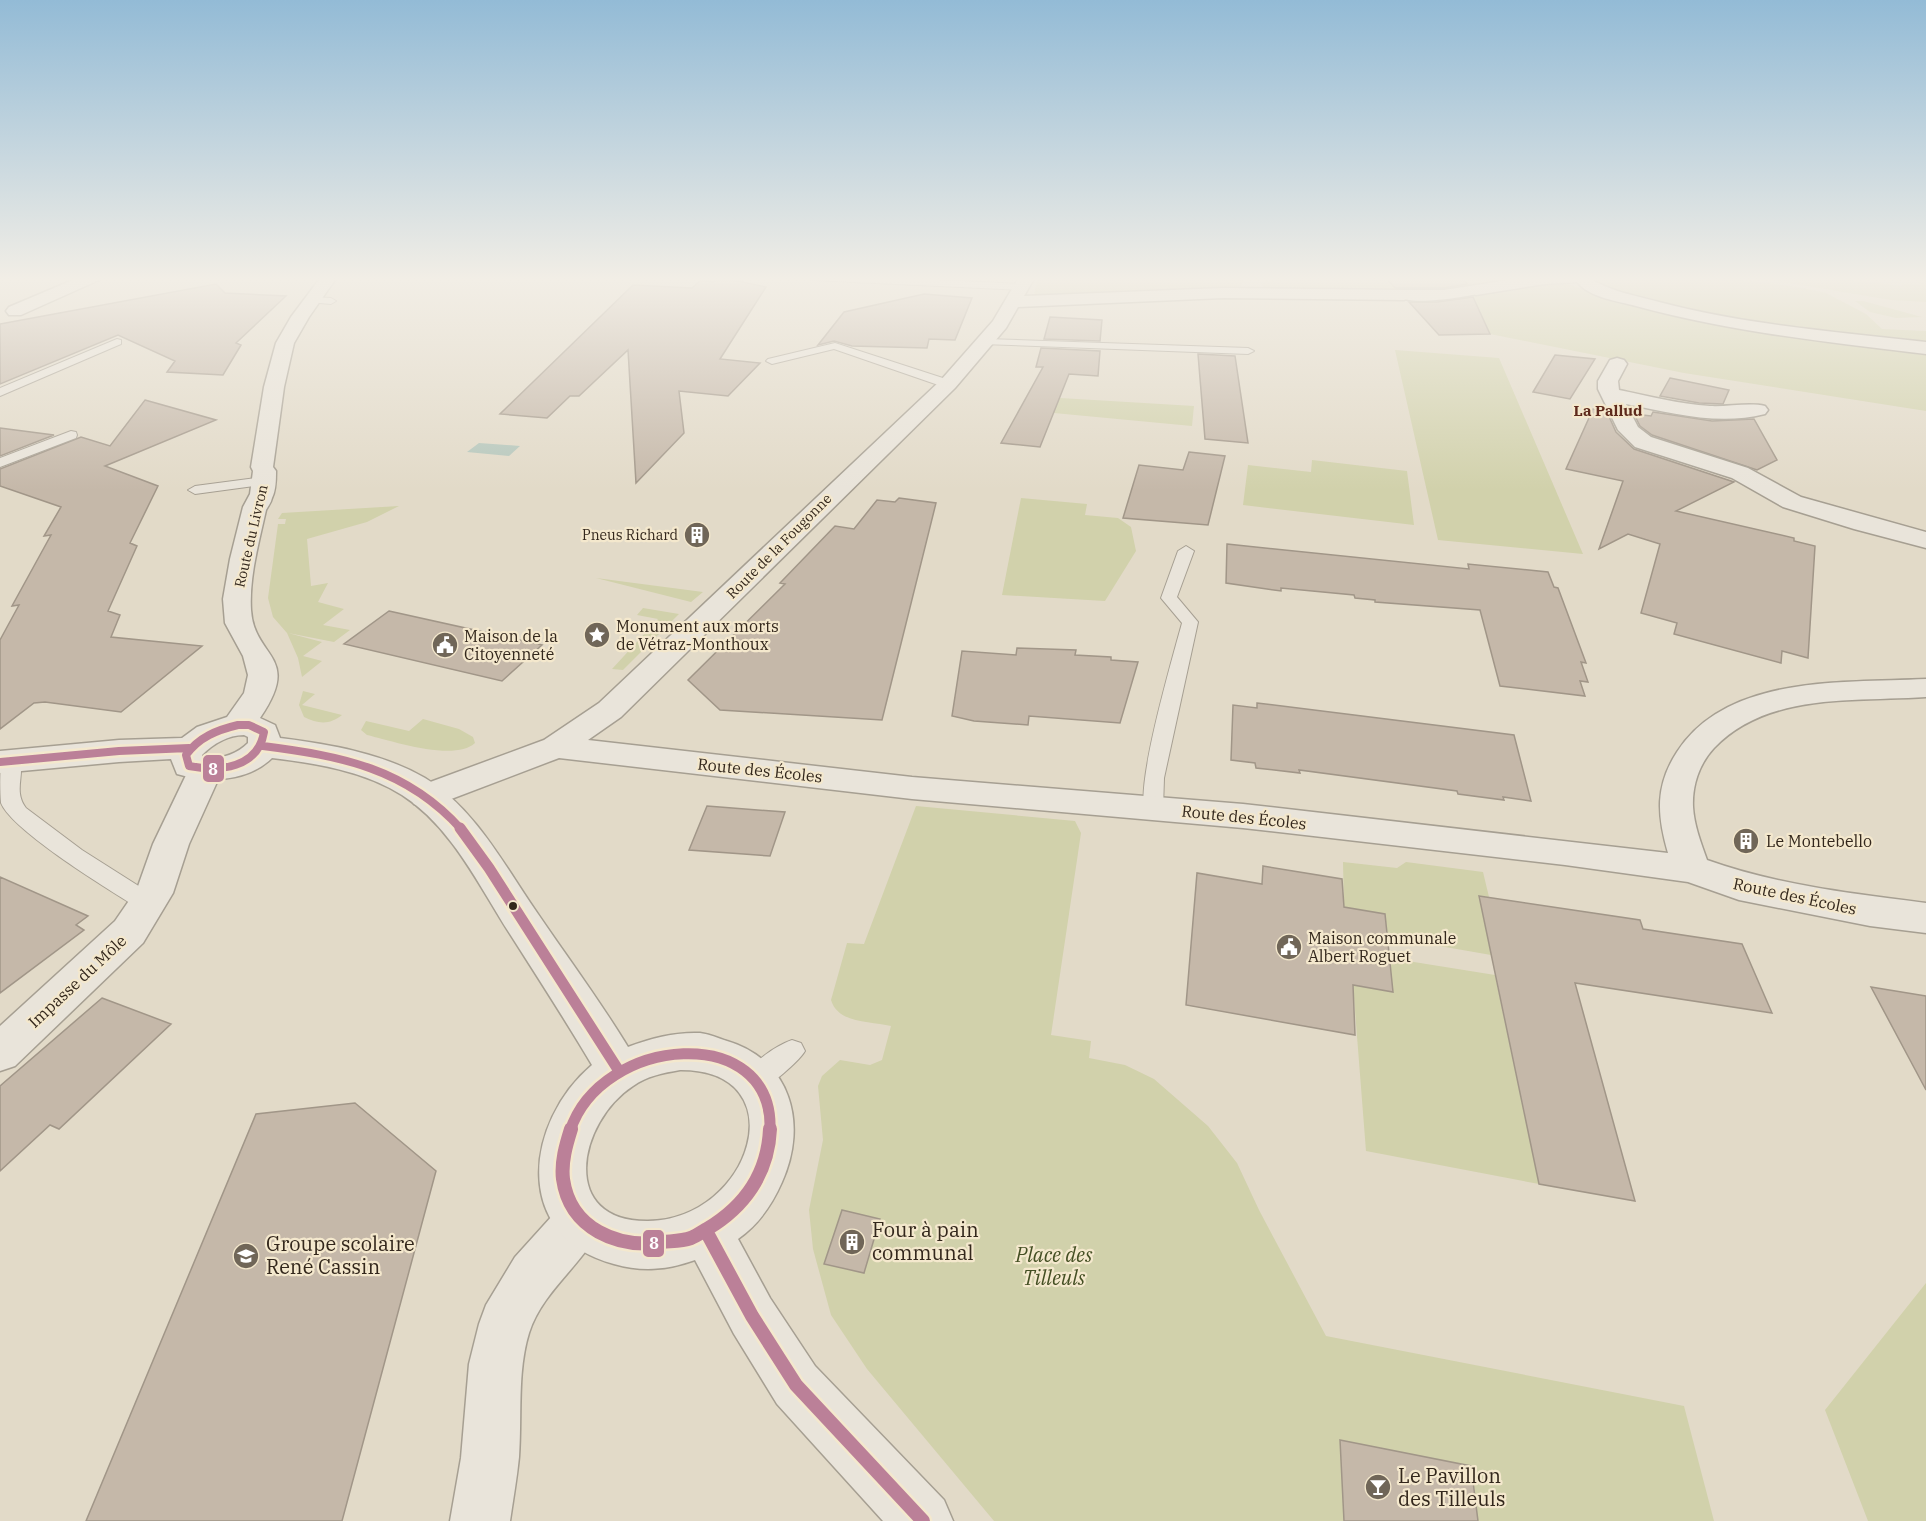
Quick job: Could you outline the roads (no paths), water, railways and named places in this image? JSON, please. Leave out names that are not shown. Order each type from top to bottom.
[{"type":"street","name":"Route du Livron","points":[[238,725],[250,712],[262,688],[263,679],[259,657],[241,627],[236,608],[255,507],[261,500],[265,471],[262,467],[284,348]]},
{"type":"street","name":"Route de la Fougonne","points":[[426,796],[556,747],[610,710],[948,384],[981,348]]},
{"type":"street","points":[[1617,364],[1607,385],[1629,430],[1642,442],[1740,473],[1792,502],[1926,540]]},
{"type":"street","points":[[1611,395],[1709,412],[1739,413],[1758,410]]},
{"type":"street","points":[[1691,868],[1681,837],[1676,796],[1689,756],[1713,729],[1740,713],[1763,704],[1801,696],[1926,688]]},
{"type":"street","points":[[5,762],[119,751],[197,760],[232,767],[256,754],[266,738],[264,732],[249,725],[238,725],[215,731],[197,760]]},
{"type":"street","points":[[263,746],[357,765],[400,780],[426,796],[460,830],[619,1071]]},
{"type":"street","name":"Route des Écoles","points":[[556,747],[912,788],[1153,808],[1426,835],[1691,868],[1739,886],[1870,911],[1926,918]]},
{"type":"street","name":"Impasse du Môle","points":[[4,1047],[129,932],[148,903],[171,844],[197,760]]},
{"type":"street","points":[[680,1052],[707,1053],[739,1065],[756,1079],[768,1097],[771,1111],[773,1126],[768,1160],[752,1192],[725,1218],[706,1231],[671,1244],[649,1247],[616,1242],[598,1235],[579,1222],[568,1207],[562,1188],[561,1171],[568,1133],[586,1102],[602,1084],[619,1071],[656,1055],[680,1052]]},
{"type":"street","points":[[480,1521],[490,1458],[496,1364],[505,1324],[533,1275],[579,1222]]},
{"type":"street","points":[[706,1231],[752,1316],[796,1385],[923,1521]]},
{"type":"lane","points":[[0,392],[103,348]]},
{"type":"lane","points":[[772,361],[827,348]]},
{"type":"lane","points":[[841,348],[948,384]]},
{"type":"lane","points":[[1160,348],[1248,351]]},
{"type":"lane","points":[[0,463],[71,435]]},
{"type":"lane","points":[[195,490],[264,481]]},
{"type":"lane","points":[[1153,808],[1154,778],[1190,622],[1169,598],[1186,551]]},
{"type":"lane","points":[[5,762],[11,803],[20,813],[44,834],[148,903]]},
{"type":"lane","points":[[756,1079],[792,1051]]},
{"type":"place","name":"Pneus Richard","points":[[697,535]]},
{"type":"place","name":"Monument aux morts de Vétraz-Monthoux","points":[[597,635]]},
{"type":"place","name":"Maison de la Citoyenneté","points":[[445,645]]},
{"type":"place","name":"Le Montebello","points":[[1746,841]]},
{"type":"place","name":"Maison communale Albert Roguet","points":[[1289,947]]},
{"type":"place","name":"Four à pain communal","points":[[852,1242]]},
{"type":"place","name":"Groupe scolaire René Cassin","points":[[246,1256]]},
{"type":"place","name":"Le Pavillon des Tilleuls","points":[[1378,1487]]},
{"type":"district","name":"La Pallud","points":[[1608,411]]},
{"type":"park label","name":"Place des Tilleuls","points":[[1054,1266]]}]
